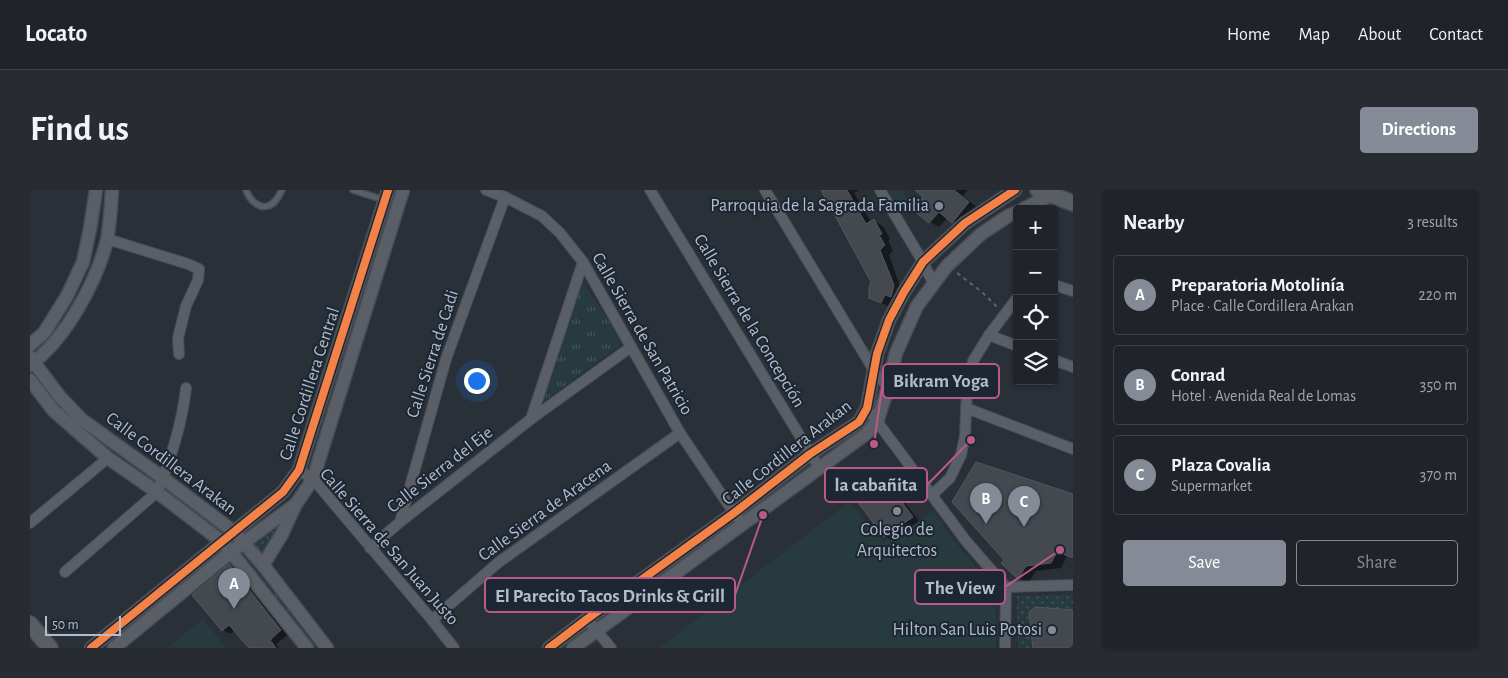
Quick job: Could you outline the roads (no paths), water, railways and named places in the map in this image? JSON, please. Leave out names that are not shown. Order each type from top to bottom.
[{"type":"main road","points":[[1045,193],[1073,203]]},
{"type":"main road","points":[[30,624],[50,648]]},
{"type":"street","points":[[30,345],[44,333],[68,296],[83,262],[96,190]]},
{"type":"street","points":[[31,362],[54,342],[82,303],[100,263],[107,239],[112,190]]},
{"type":"street","name":"Calle Cordillera Central","points":[[114,648],[231,552],[296,504],[313,479],[403,190]]},
{"type":"street","name":"Calle Sierra de San Patricio","points":[[486,190],[542,216],[560,233],[583,262],[680,433],[743,524]]},
{"type":"street","name":"Calle Sierra de la Concepción","points":[[650,190],[820,469]]},
{"type":"street","points":[[765,190],[875,372],[888,387]]},
{"type":"street","points":[[880,190],[923,262],[933,283]]},
{"type":"street","name":"Calle Cordillera Arakan","points":[[549,648],[734,513],[810,454],[859,422],[867,408],[877,354],[889,320],[923,262],[964,223],[1015,190]]},
{"type":"street","points":[[1028,205],[1045,193]]},
{"type":"street","name":"Calle Cordillera Central","points":[[91,648],[284,492],[299,470],[386,195]]},
{"type":"street","name":"Calle Sierra de Cadi","points":[[400,522],[446,359],[504,197]]},
{"type":"street","name":"Calle Cordillera Arakan","points":[[572,648],[866,434],[877,422],[896,353],[917,306],[947,266],[981,234],[1013,214]]},
{"type":"street","points":[[107,239],[199,269],[198,280],[186,306],[178,338],[179,354]]},
{"type":"street","points":[[369,250],[383,255]]},
{"type":"street","points":[[531,418],[583,262]]},
{"type":"street","points":[[1058,286],[1073,291]]},
{"type":"street","points":[[932,496],[950,478],[961,455],[965,436],[968,389],[973,361],[988,335],[1013,303]]},
{"type":"street","points":[[988,335],[1013,344]]},
{"type":"street","name":"Calle Sierra del Eje","points":[[370,548],[531,418],[631,347]]},
{"type":"street","name":"Calle Cordillera Arakan","points":[[31,362],[81,419],[234,532],[263,565],[327,648]]},
{"type":"street","points":[[1058,362],[1073,368]]},
{"type":"street","name":"Calle Cordillera Arakan","points":[[30,380],[53,410],[108,458],[157,492],[221,541],[307,648]]},
{"type":"street","points":[[64,572],[157,492],[184,411],[186,388]]},
{"type":"street","points":[[867,408],[966,542],[1006,587],[1005,648]]},
{"type":"street","points":[[966,408],[1073,449]]},
{"type":"street","name":"Calle Sierra de Aracena","points":[[432,620],[499,562],[680,433]]},
{"type":"street","points":[[30,523],[108,458]]},
{"type":"street","name":"Calle Sierra de San Juan Justo","points":[[299,470],[313,479],[454,648]]},
{"type":"street","points":[[263,565],[282,534],[296,504]]},
{"type":"street","points":[[1006,587],[1073,584]]},
{"type":"street","points":[[587,619],[611,648]]},
{"type":"lane","points":[[246,190],[248,196],[257,205],[268,206],[276,200],[282,190]]},
{"type":"lane","points":[[353,190],[386,195]]},
{"type":"place","name":"Parroquia de la Sagrada Familia","points":[[939,206]]},
{"type":"place","name":"la cabañita","points":[[971,440]]},
{"type":"place","name":"Bikram Yoga","points":[[874,444]]},
{"type":"place","name":"Colegio de Arquitectos","points":[[897,511]]},
{"type":"place","name":"El Parecito Tacos Drinks & Grill","points":[[763,515]]},
{"type":"place","name":"Conrad","points":[[986,524]]},
{"type":"place","name":"Plaza Covalia","points":[[1024,527]]},
{"type":"place","name":"The View","points":[[1060,550]]},
{"type":"place","name":"Preparatoria Motolinía","points":[[234,609]]},
{"type":"place","name":"Hilton San Luis Potosi","points":[[1052,630]]}]
